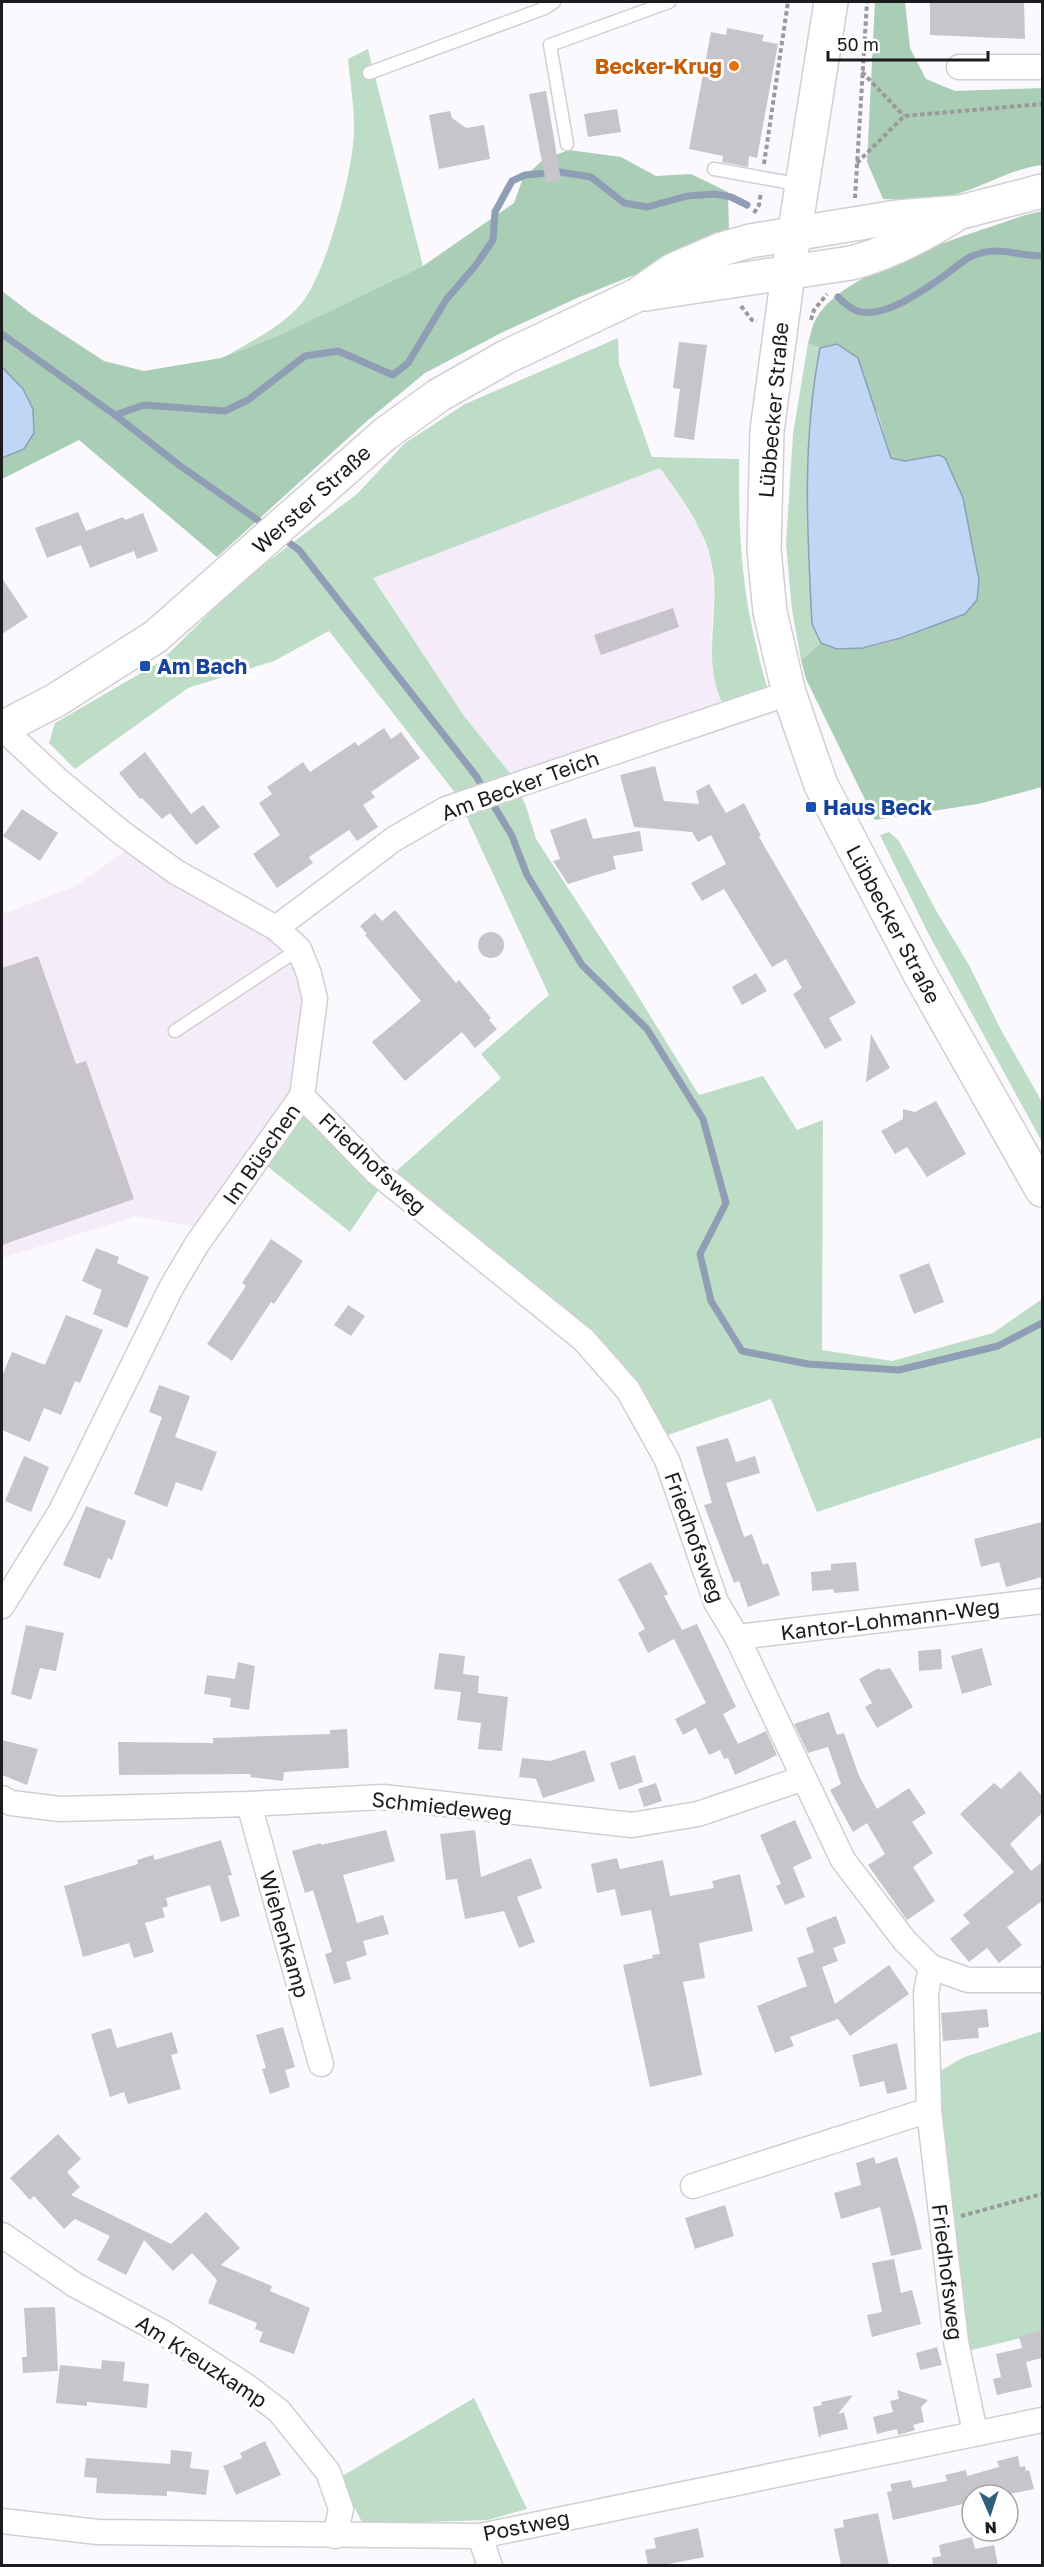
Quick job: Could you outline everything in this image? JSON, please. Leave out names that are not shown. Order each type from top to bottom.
[{"type":"main road","name":"Lübbecker Straße","points":[[831,2],[788,274],[767,431],[764,550],[770,612],[789,693],[821,785],[922,978],[1042,1190]]},
{"type":"main road","points":[[961,213],[1042,191]]},
{"type":"main road","name":"Werster Straße","points":[[637,295],[788,274],[870,258],[924,234],[961,213]]},
{"type":"main road","name":"Werster Straße","points":[[2,728],[56,700],[155,637],[385,434],[439,395],[506,357],[637,295],[673,270],[722,249],[750,241],[897,217],[961,213]]},
{"type":"street","points":[[959,67],[1042,67]]},
{"type":"street","name":"Am Becker Teich","points":[[276,928],[394,839],[446,809],[789,693]]},
{"type":"street","name":"Im Büschen","points":[[2,728],[59,781],[122,833],[176,872],[276,928],[298,948],[309,974],[315,999],[302,1096],[196,1244],[171,1288],[61,1511],[2,1606]]},
{"type":"street","name":"Friedhofsweg","points":[[302,1096],[376,1172],[584,1340],[628,1390],[667,1460],[716,1602],[737,1637],[843,1860],[905,1941],[931,1967],[926,1993],[929,2110],[940,2221],[956,2342],[975,2432]]},
{"type":"street","name":"Kantor-Lohmann-Weg","points":[[737,1637],[1042,1601]]},
{"type":"street","name":"Schmiedeweg","points":[[2,1798],[11,1803],[60,1809],[249,1804],[383,1797],[632,1825],[698,1814],[804,1778]]},
{"type":"street","name":"Wiehenkamp","points":[[249,1804],[321,2064]]},
{"type":"street","points":[[931,1967],[968,1980],[1042,1980]]},
{"type":"street","points":[[693,2186],[929,2110]]},
{"type":"street","name":"Am Kreuzkamp","points":[[2,2235],[75,2285],[164,2333],[245,2385],[279,2411],[328,2472],[341,2509],[335,2536]]},
{"type":"street","name":"Postweg","points":[[2,2521],[98,2532],[480,2536],[1042,2420]]},
{"type":"street","points":[[480,2536],[490,2565]]},
{"type":"lane","points":[[369,73],[545,8],[554,2]]},
{"type":"lane","points":[[567,144],[550,45],[669,2]]},
{"type":"lane","points":[[714,169],[803,185]]},
{"type":"lane","points":[[175,1031],[298,948]]},
{"type":"path","points":[[750,241],[753,215],[759,204],[764,178],[764,156],[788,2]]},
{"type":"path","points":[[856,186],[867,2]]},
{"type":"path","points":[[862,72],[904,116]]},
{"type":"path","points":[[857,163],[904,116],[1042,104]]},
{"type":"path","points":[[940,2221],[1042,2194]]},
{"type":"shaded area","points":[[660,468],[699,527],[712,564],[714,597],[711,636],[724,706],[513,777],[464,716],[373,577]]},
{"type":"shaded area","points":[[139,842],[304,943],[303,1102],[202,1228],[136,1216],[2,1258],[2,914],[74,887]]},
{"type":"green space","points":[[875,2],[905,2],[910,48],[926,79],[955,91],[1042,88],[1042,165],[1019,170],[964,192],[944,197],[918,200],[883,199],[867,162]]},
{"type":"green space","points":[[368,49],[423,266],[282,334],[226,356],[266,333],[293,312],[310,290],[320,270],[337,219],[353,145],[354,127],[348,59]]},
{"type":"green space","points":[[569,150],[621,157],[656,176],[691,174],[728,192],[729,231],[714,243],[577,298],[501,333],[425,373],[367,421],[217,557],[79,440],[2,479],[2,458],[24,449],[33,409],[23,389],[2,367],[2,291],[32,314],[104,361],[144,371],[221,358],[282,334],[423,266],[514,203],[523,178],[544,159]]},
{"type":"green space","points":[[1042,211],[1042,787],[978,804],[875,820],[806,679],[801,660],[821,643],[839,649],[870,647],[903,638],[965,614],[939,455],[905,461],[891,458],[878,414],[837,344],[820,348],[808,343],[817,317],[832,300],[854,283],[912,255],[974,232]]},
{"type":"green space","points":[[618,338],[619,364],[652,457],[739,459],[742,563],[754,635],[768,691],[724,706],[713,672],[714,583],[709,552],[691,514],[660,468],[373,578],[464,716],[513,777],[526,806],[536,839],[630,983],[699,1095],[763,1076],[797,1130],[823,1120],[822,1350],[892,1361],[993,1333],[1042,1299],[1042,1437],[817,1512],[771,1399],[665,1436],[651,1411],[383,1183],[350,1232],[262,1162],[303,1102],[384,1182],[501,1078],[481,1054],[549,995],[456,794],[329,631],[274,661],[188,688],[75,769],[49,743],[55,723],[160,662],[242,581],[357,494],[405,443],[465,404]]},
{"type":"green space","points":[[808,343],[820,348],[810,417],[807,486],[812,624],[821,643],[801,660],[792,610],[786,544],[793,434]]},
{"type":"green space","points":[[889,832],[899,841],[938,914],[969,965],[1001,1030],[1042,1102],[1042,1142],[928,933],[880,835]]},
{"type":"green space","points":[[1042,2031],[1042,2333],[968,2351],[935,2074],[962,2058]]},
{"type":"green space","points":[[474,2398],[527,2509],[488,2520],[363,2524],[339,2478]]},
{"type":"water","points":[[837,344],[858,358],[891,458],[905,461],[939,455],[945,458],[963,498],[979,580],[977,600],[965,614],[901,638],[863,648],[837,649],[821,643],[812,624],[807,486],[810,417],[820,348]]},
{"type":"water","points":[[2,367],[23,389],[33,409],[34,433],[24,449],[2,458]]},
{"type":"building","points":[[930,2],[1024,2],[1025,39],[930,35]]},
{"type":"building","points":[[727,28],[764,35],[762,41],[778,44],[757,158],[749,156],[748,167],[722,162],[723,156],[689,149],[711,32],[726,35]]},
{"type":"building","points":[[546,91],[561,180],[546,183],[529,94]]},
{"type":"building","points":[[617,109],[621,132],[588,137],[584,114]]},
{"type":"building","points":[[450,111],[452,118],[466,128],[484,125],[490,159],[439,169],[429,115]]},
{"type":"building","points":[[679,342],[707,345],[694,440],[674,437],[680,389],[673,388]]},
{"type":"building","points":[[78,512],[86,531],[123,517],[125,520],[143,513],[158,551],[137,559],[134,551],[90,568],[81,545],[47,558],[35,528]]},
{"type":"building","points":[[2,578],[28,617],[2,634]]},
{"type":"building","points":[[673,608],[679,627],[601,655],[594,635]]},
{"type":"building","points":[[384,728],[391,739],[401,732],[420,758],[371,792],[375,797],[363,805],[378,827],[357,841],[349,830],[309,857],[313,863],[277,888],[253,854],[280,835],[259,803],[272,794],[267,787],[303,762],[310,772],[355,742],[358,746]]},
{"type":"building","points":[[145,752],[191,814],[203,805],[220,827],[196,845],[170,813],[162,819],[142,798],[140,799],[119,773]]},
{"type":"building","points":[[655,766],[664,801],[699,804],[696,791],[709,784],[726,813],[744,803],[761,836],[759,837],[856,1003],[829,1018],[842,1040],[825,1049],[793,994],[802,988],[786,959],[772,967],[724,889],[702,901],[691,883],[726,864],[711,835],[698,842],[692,832],[634,827],[620,775]]},
{"type":"building","points":[[22,809],[58,833],[40,861],[3,836]]},
{"type":"building","points":[[586,818],[593,839],[640,831],[643,851],[613,856],[616,869],[568,884],[553,861],[560,859],[550,830]]},
{"type":"building","points":[[395,910],[456,983],[459,980],[491,1018],[489,1020],[497,1029],[475,1048],[462,1032],[405,1081],[372,1042],[421,1001],[360,926],[375,913],[382,921]]},
{"type":"building","points":[[491,932],[500,936],[504,945],[500,954],[491,958],[482,954],[478,945],[482,936]]},
{"type":"building","points":[[38,956],[76,1064],[86,1061],[134,1199],[2,1245],[2,968]]},
{"type":"building","points":[[756,973],[767,991],[742,1005],[732,987]]},
{"type":"building","points":[[871,1034],[890,1068],[866,1082]]},
{"type":"building","points":[[936,1101],[966,1154],[927,1177],[907,1147],[895,1154],[881,1131],[903,1119],[903,1109],[915,1112]]},
{"type":"building","points":[[271,1239],[303,1261],[274,1304],[271,1302],[232,1361],[207,1344],[246,1286],[242,1283]]},
{"type":"building","points":[[96,1248],[119,1257],[117,1263],[149,1277],[127,1328],[93,1314],[102,1290],[82,1281]]},
{"type":"building","points":[[929,1263],[944,1302],[914,1314],[899,1275]]},
{"type":"building","points":[[348,1305],[365,1316],[351,1336],[334,1325]]},
{"type":"building","points":[[66,1315],[103,1330],[80,1383],[75,1381],[61,1415],[44,1408],[30,1442],[2,1430],[2,1376],[12,1352],[45,1365]]},
{"type":"building","points":[[159,1385],[190,1396],[175,1437],[217,1452],[202,1491],[176,1482],[167,1507],[134,1494],[162,1417],[149,1412]]},
{"type":"building","points":[[728,1438],[736,1462],[755,1456],[760,1473],[726,1483],[744,1537],[752,1534],[763,1565],[768,1563],[780,1595],[748,1607],[739,1581],[734,1583],[704,1505],[712,1503],[696,1447]]},
{"type":"building","points":[[24,1456],[49,1467],[31,1512],[5,1501]]},
{"type":"building","points":[[86,1506],[126,1521],[112,1560],[108,1558],[100,1579],[63,1565]]},
{"type":"building","points":[[1042,1522],[1042,1577],[1006,1587],[999,1562],[981,1567],[974,1539]]},
{"type":"building","points":[[651,1562],[668,1594],[664,1596],[682,1630],[697,1624],[736,1707],[723,1714],[738,1744],[766,1731],[777,1755],[735,1775],[728,1758],[724,1759],[720,1750],[709,1755],[696,1728],[683,1735],[675,1719],[706,1703],[674,1639],[648,1653],[638,1633],[645,1629],[618,1579]]},
{"type":"building","points":[[856,1562],[859,1591],[834,1593],[833,1589],[812,1591],[811,1572],[831,1570],[831,1564]]},
{"type":"building","points":[[26,1625],[64,1633],[56,1671],[40,1668],[31,1700],[11,1694]]},
{"type":"building","points":[[982,1648],[992,1685],[962,1694],[951,1656]]},
{"type":"building","points":[[941,1649],[942,1669],[919,1671],[918,1651]]},
{"type":"building","points":[[439,1653],[465,1656],[463,1674],[479,1676],[478,1693],[508,1697],[502,1751],[478,1749],[481,1723],[457,1720],[461,1692],[434,1689]]},
{"type":"building","points":[[238,1662],[255,1666],[249,1710],[230,1707],[231,1698],[204,1694],[207,1675],[235,1679]]},
{"type":"building","points":[[879,1668],[880,1670],[890,1668],[913,1707],[877,1728],[865,1707],[872,1703],[859,1679]]},
{"type":"building","points":[[829,1712],[837,1735],[844,1733],[859,1776],[877,1809],[909,1788],[926,1813],[912,1822],[933,1853],[913,1867],[935,1901],[907,1920],[868,1865],[885,1854],[867,1823],[853,1832],[830,1790],[841,1784],[828,1747],[808,1753],[794,1724]]},
{"type":"building","points":[[347,1729],[349,1768],[284,1772],[283,1781],[250,1777],[251,1774],[119,1775],[118,1742],[213,1743],[213,1738],[330,1734],[330,1730]]},
{"type":"building","points":[[2,1740],[38,1749],[27,1785],[2,1775]]},
{"type":"building","points":[[585,1750],[595,1781],[543,1798],[536,1779],[519,1777],[522,1758],[550,1761]]},
{"type":"building","points":[[635,1755],[643,1782],[619,1790],[610,1763]]},
{"type":"building","points":[[1020,1771],[1042,1796],[1042,1813],[1010,1844],[1031,1871],[1042,1862],[1042,1901],[1007,1927],[1022,1945],[999,1963],[987,1948],[969,1962],[950,1939],[970,1923],[963,1915],[1014,1872],[960,1814],[994,1783],[1001,1789]]},
{"type":"building","points":[[656,1783],[662,1801],[644,1807],[638,1789]]},
{"type":"building","points":[[795,1820],[812,1858],[793,1867],[805,1897],[785,1905],[776,1886],[781,1884],[760,1835]]},
{"type":"building","points":[[386,1830],[395,1861],[343,1875],[357,1923],[383,1915],[389,1934],[363,1941],[367,1955],[346,1962],[351,1979],[334,1984],[325,1954],[332,1952],[313,1890],[305,1893],[292,1851]]},
{"type":"building","points":[[475,1830],[481,1877],[531,1858],[542,1888],[517,1897],[535,1942],[519,1948],[504,1911],[465,1919],[457,1879],[446,1880],[440,1834]]},
{"type":"building","points":[[221,1840],[232,1875],[228,1876],[240,1916],[221,1922],[210,1885],[166,1898],[168,1906],[162,1908],[165,1917],[145,1923],[154,1952],[134,1958],[129,1943],[83,1957],[64,1886],[138,1864],[137,1860],[153,1855],[155,1860]]},
{"type":"building","points":[[617,1858],[620,1869],[663,1860],[670,1896],[714,1888],[712,1881],[740,1874],[753,1931],[699,1943],[705,1978],[683,1982],[702,2075],[650,2087],[623,1965],[653,1958],[652,1955],[660,1954],[651,1910],[621,1916],[615,1889],[597,1893],[591,1864]]},
{"type":"building","points":[[836,1916],[846,1943],[833,1948],[838,1961],[822,1967],[835,2004],[889,1965],[909,1994],[850,2036],[838,2019],[790,2037],[794,2046],[775,2053],[757,2006],[807,1986],[797,1958],[814,1952],[806,1928]]},
{"type":"building","points":[[987,2009],[989,2027],[978,2028],[979,2038],[943,2041],[941,2013]]},
{"type":"building","points":[[283,2027],[295,2067],[285,2070],[290,2087],[270,2094],[262,2069],[266,2068],[256,2035]]},
{"type":"building","points":[[111,2028],[117,2048],[172,2032],[178,2053],[171,2055],[181,2089],[128,2104],[124,2092],[110,2097],[91,2034]]},
{"type":"building","points":[[897,2043],[907,2089],[887,2094],[884,2081],[860,2087],[852,2055]]},
{"type":"building","points":[[58,2134],[81,2159],[67,2172],[80,2187],[71,2195],[171,2244],[206,2212],[240,2248],[221,2265],[272,2286],[270,2291],[310,2308],[294,2354],[259,2342],[263,2332],[255,2329],[257,2323],[208,2303],[217,2280],[192,2253],[173,2271],[144,2240],[126,2275],[97,2260],[110,2236],[75,2219],[64,2229],[34,2196],[30,2200],[10,2178]]},
{"type":"building","points":[[874,2157],[876,2164],[897,2157],[922,2249],[891,2256],[880,2207],[841,2219],[834,2193],[861,2185],[856,2163]]},
{"type":"building","points":[[725,2205],[734,2236],[695,2249],[685,2218]]},
{"type":"building","points":[[894,2259],[901,2293],[912,2290],[921,2324],[872,2337],[867,2315],[882,2312],[872,2263]]},
{"type":"building","points":[[55,2307],[58,2371],[23,2373],[22,2357],[27,2357],[24,2308]]},
{"type":"building","points":[[1042,2330],[1042,2358],[1026,2362],[1032,2387],[997,2395],[993,2379],[1001,2377],[996,2354],[1022,2348],[1019,2336]]},
{"type":"building","points":[[937,2347],[942,2365],[920,2370],[916,2353]]},
{"type":"building","points":[[102,2360],[125,2362],[123,2381],[149,2384],[147,2408],[87,2402],[87,2406],[56,2403],[60,2365],[101,2369]]},
{"type":"building","points":[[897,2390],[928,2400],[921,2407],[924,2422],[913,2425],[915,2430],[898,2435],[897,2429],[877,2434],[873,2417],[893,2412],[890,2401],[899,2399]]},
{"type":"building","points":[[853,2395],[838,2414],[844,2412],[848,2429],[821,2435],[819,2438],[813,2407],[822,2405],[821,2402]]},
{"type":"building","points":[[265,2441],[281,2475],[236,2495],[223,2466],[242,2458],[240,2453]]},
{"type":"building","points":[[171,2450],[192,2452],[190,2468],[209,2470],[206,2495],[167,2491],[167,2496],[96,2493],[97,2478],[84,2477],[86,2458],[170,2464]]},
{"type":"building","points":[[1018,2456],[1020,2467],[1025,2466],[1026,2471],[1029,2470],[1034,2489],[1020,2492],[1020,2483],[960,2483],[960,2505],[893,2520],[887,2492],[892,2491],[890,2484],[911,2480],[913,2488],[947,2481],[945,2475],[966,2470],[967,2476],[999,2467],[997,2461]]},
{"type":"building","points":[[878,2513],[889,2565],[841,2565],[834,2529],[844,2527],[843,2520]]},
{"type":"building","points":[[698,2528],[704,2557],[664,2565],[648,2565],[645,2550],[656,2548],[654,2538]]},
{"type":"building","points":[[960,2540],[960,2543],[974,2543],[975,2549],[994,2545],[998,2565],[933,2565],[932,2558],[941,2556],[939,2545]]},
{"type":"waterway","points":[[2,334],[115,415],[144,405],[225,411],[248,400],[305,356],[338,351],[393,375],[408,363],[446,300],[476,265],[493,240],[495,212],[512,181],[525,175],[560,172],[591,177],[624,203],[647,207],[687,196],[715,194],[731,197],[747,205]]},
{"type":"waterway","points":[[838,297],[857,311],[868,313],[880,311],[905,301],[964,260],[980,253],[998,251],[1042,256]]},
{"type":"waterway","points":[[115,415],[179,465],[266,526]]},
{"type":"waterway","points":[[280,536],[299,550],[476,776],[512,836],[527,875],[582,965],[647,1029],[703,1119],[726,1203],[700,1254],[711,1301],[742,1351],[808,1364],[899,1370],[998,1346],[1042,1323]]},
{"type":"place","name":"Becker-Krug","points":[[734,66]]},
{"type":"place","name":"Am Bach","points":[[145,666]]},
{"type":"place","name":"Haus Beck","points":[[811,807]]}]
